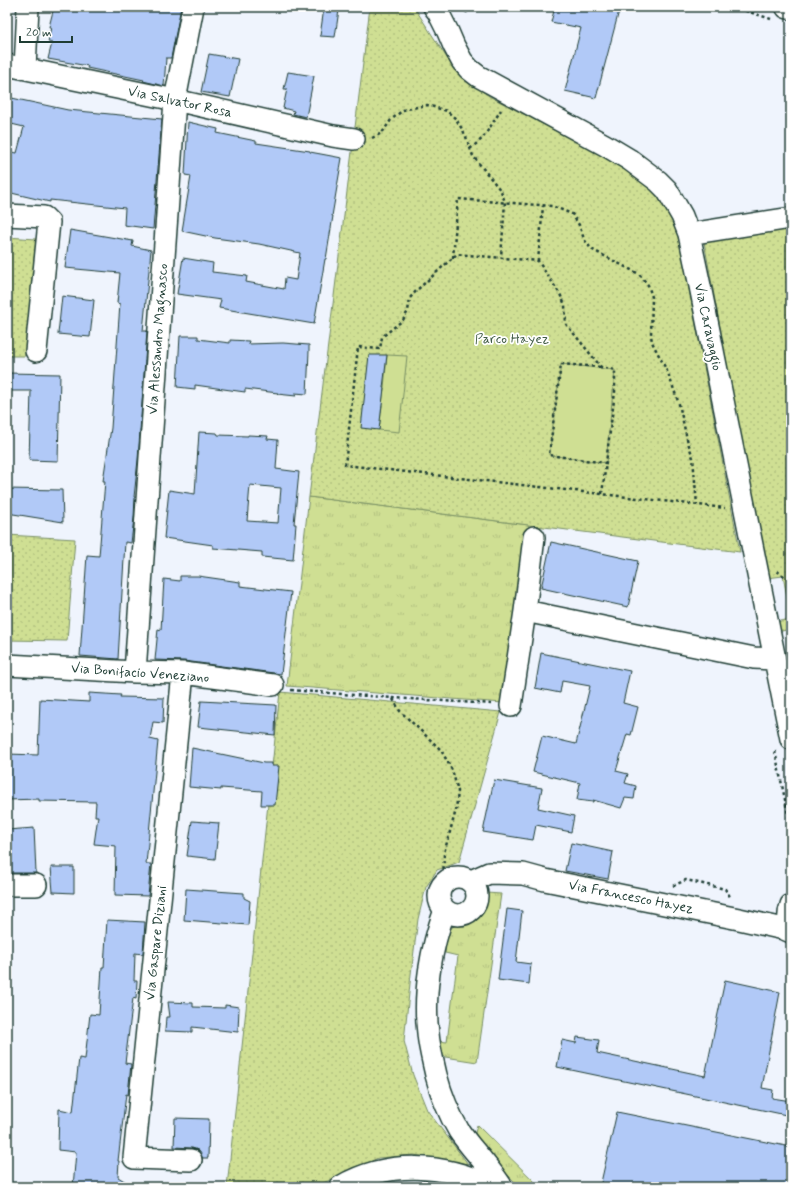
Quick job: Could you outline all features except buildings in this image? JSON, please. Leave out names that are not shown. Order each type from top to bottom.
[{"type":"main road","points":[[341,1187],[369,1175],[390,1170],[412,1168],[435,1169],[457,1173],[478,1180],[491,1187]]},
{"type":"street","points":[[16,66],[28,7]]},
{"type":"street","name":"Via Alessandro Magnasco","points":[[135,672],[174,100],[193,7]]},
{"type":"street","name":"Via Caravaggio","points":[[434,7],[448,32],[457,53],[469,69],[486,82],[605,145],[630,160],[668,190],[682,216],[689,234],[746,509],[791,738]]},
{"type":"street","points":[[448,32],[449,20],[459,10]]},
{"type":"street","name":"Via Salvator Rosa","points":[[16,66],[333,136],[354,139]]},
{"type":"street","points":[[7,215],[44,217],[49,222],[36,351]]},
{"type":"street","points":[[689,234],[791,218]]},
{"type":"street","points":[[511,706],[534,537]]},
{"type":"street","points":[[525,611],[754,658],[775,659]]},
{"type":"street","name":"Via Bonifacio Veneziano","points":[[7,665],[183,673],[273,685]]},
{"type":"street","name":"Via Gaspare Diziani","points":[[183,673],[134,1158],[191,1160]]},
{"type":"street","name":"Via Francesco Hayez","points":[[471,882],[489,873],[523,874],[544,880],[739,919],[784,929],[791,932]]},
{"type":"street","points":[[459,877],[466,878],[471,882],[475,886],[478,898],[473,909],[462,915],[450,914],[445,910],[440,901],[439,895],[443,885],[447,880],[459,877]]},
{"type":"street","points":[[7,885],[36,884]]},
{"type":"street","points":[[791,905],[788,918],[791,927]]},
{"type":"street","points":[[445,910],[433,951],[428,979],[426,1014],[434,1064],[446,1104],[458,1129],[502,1187]]},
{"type":"path","points":[[459,10],[468,7]]},
{"type":"path","points":[[734,7],[785,12]]},
{"type":"path","points":[[470,149],[483,138],[510,94]]},
{"type":"path","points":[[354,139],[367,140],[382,133],[391,120],[403,110],[426,105],[447,111],[456,119],[465,134],[473,156],[502,191],[505,202],[501,257]]},
{"type":"path","points":[[452,258],[458,198],[552,206],[572,214],[591,250],[639,274],[648,285],[652,297],[652,342],[668,373],[679,404],[693,458],[697,505]]},
{"type":"path","points":[[543,206],[538,261],[562,300],[566,324],[601,367]]},
{"type":"path","points":[[538,261],[458,254],[410,298],[408,311],[403,320],[382,338],[380,349],[358,347],[345,465],[697,505],[746,509]]},
{"type":"path","points":[[602,494],[606,463],[615,392],[615,370],[601,367],[561,364],[550,455],[606,463]]},
{"type":"path","points":[[773,568],[791,581]]},
{"type":"path","points":[[273,685],[285,689],[511,706]]},
{"type":"path","points":[[393,698],[400,712],[441,750],[452,770],[458,791],[456,810],[444,853],[443,885]]},
{"type":"green space","name":"Parco Hayez","points":[[370,7],[414,7],[456,72],[489,96],[629,169],[653,191],[668,211],[679,238],[740,552],[309,497]]},
{"type":"green space","points":[[791,220],[791,617],[783,576],[767,578],[702,231]]},
{"type":"green space","points":[[7,237],[36,239],[25,356],[7,356]]},
{"type":"green space","points":[[387,355],[407,356],[399,432],[379,430]]},
{"type":"green space","points":[[561,364],[615,370],[606,463],[549,455]]},
{"type":"green space","points":[[309,497],[529,525],[503,703],[287,686]]},
{"type":"green space","points":[[7,535],[75,539],[67,641],[7,640]]},
{"type":"green space","points":[[791,619],[791,629],[777,632],[775,622]]},
{"type":"green space","points":[[280,692],[501,712],[459,862],[437,870],[426,887],[418,919],[404,1041],[413,1075],[427,1110],[468,1164],[414,1155],[378,1158],[315,1187],[227,1187]]},
{"type":"green space","points":[[486,893],[501,894],[477,1062],[439,1056],[439,1041],[447,1042],[458,956],[445,953],[448,933],[454,926],[470,919],[481,911]]},
{"type":"green space","points":[[477,1125],[540,1187],[520,1187],[484,1151],[474,1137]]}]
